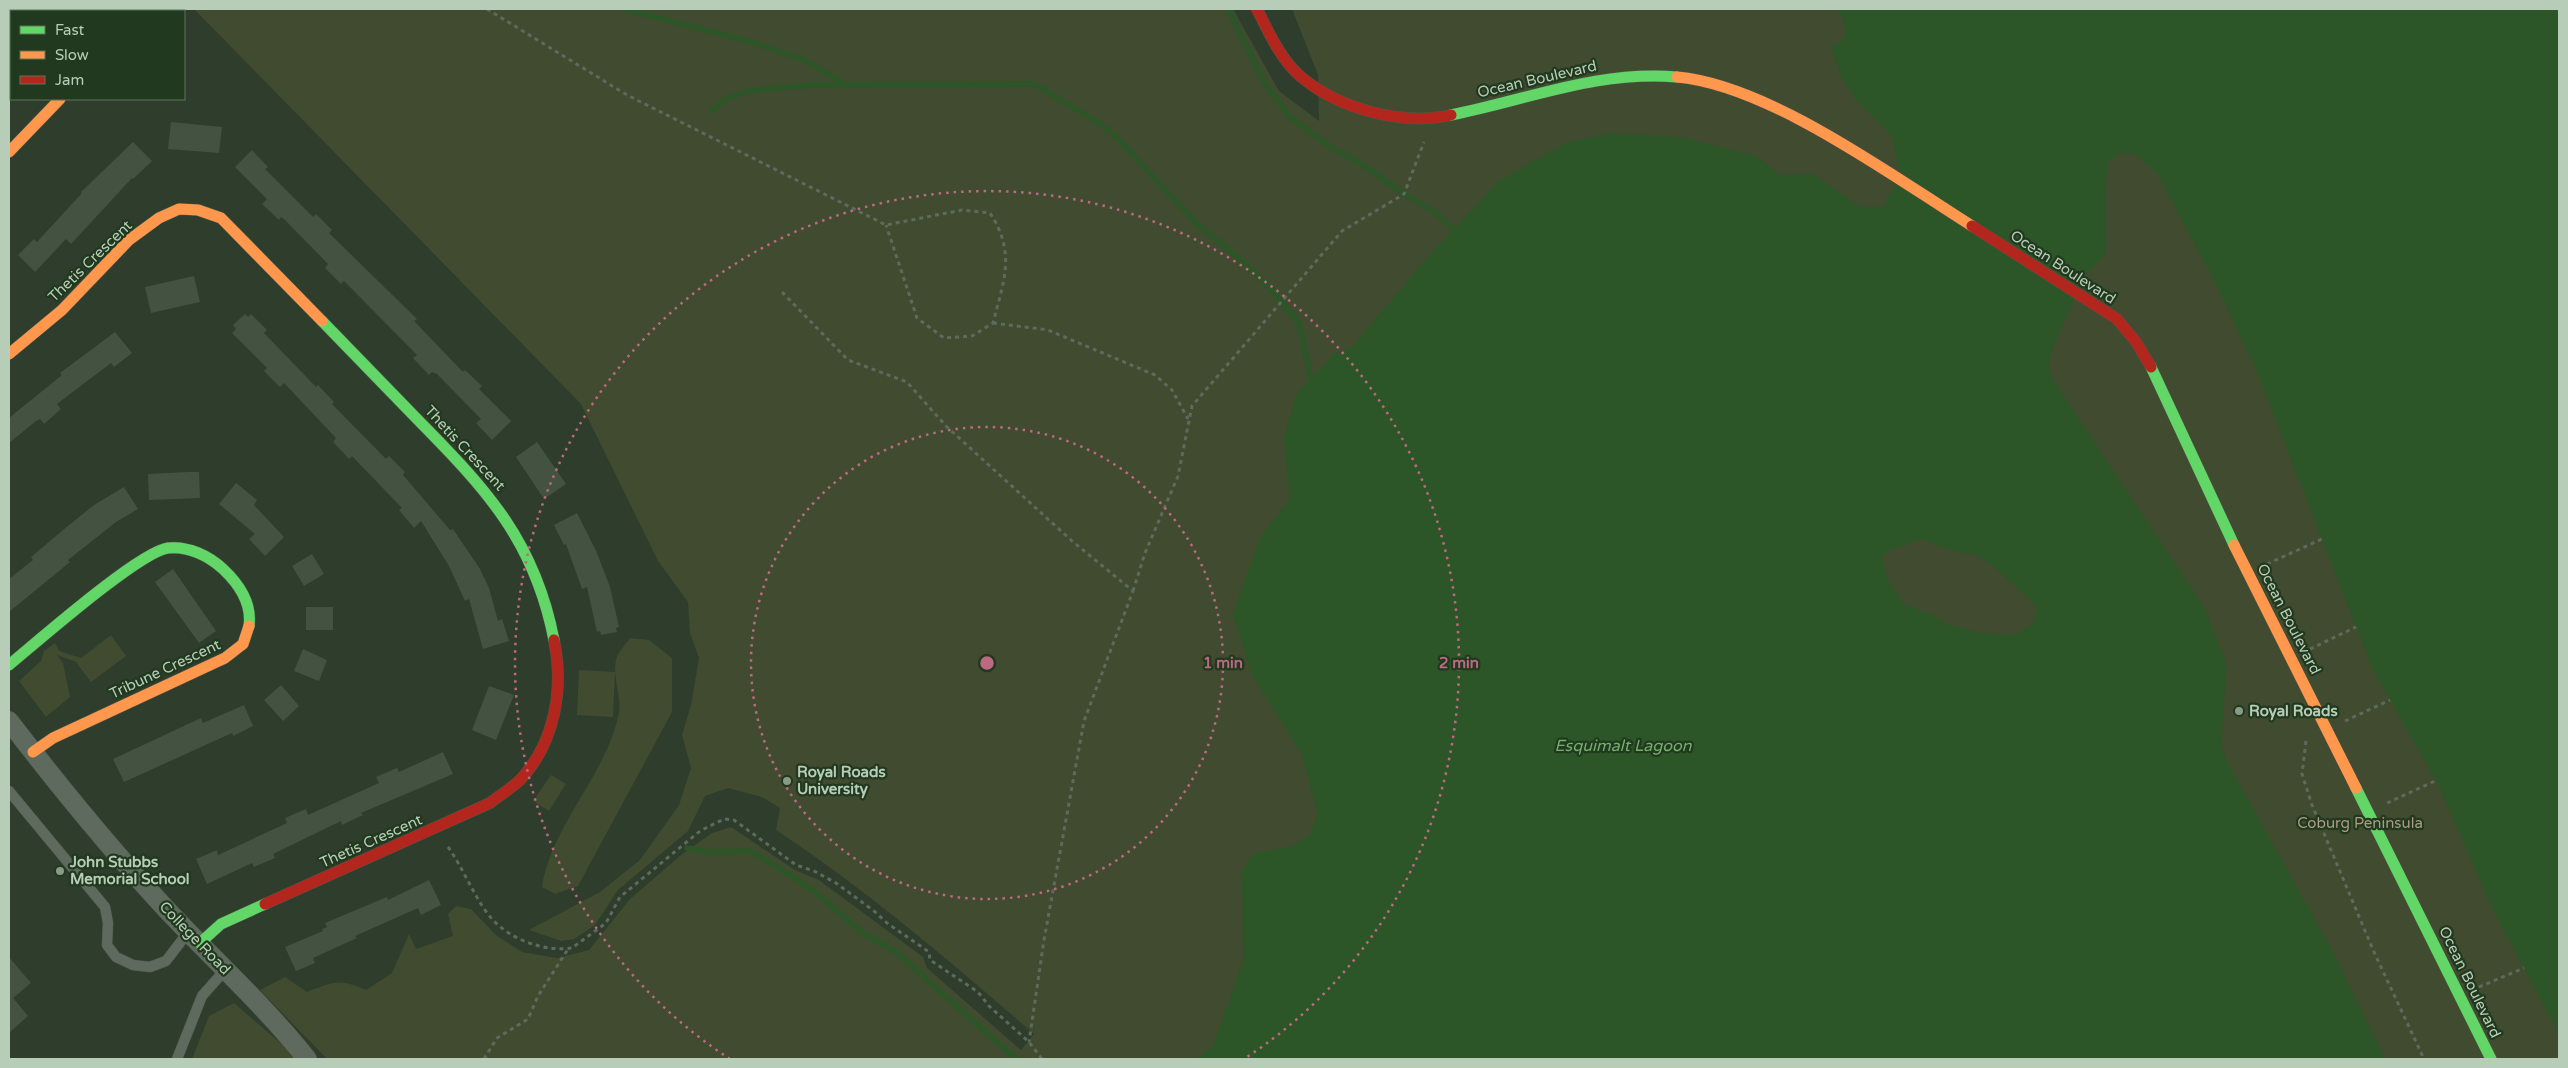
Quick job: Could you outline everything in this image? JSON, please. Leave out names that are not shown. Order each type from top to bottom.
[{"type":"street","name":"Ocean Boulevard","points":[[1256,9],[1298,76],[1338,99],[1380,114],[1434,118],[1477,109],[1580,81],[1627,76],[1666,75],[1721,87],[1774,108],[1813,128],[2090,300],[2117,320],[2136,342],[2154,372],[2213,503],[2491,1059]]},
{"type":"street","points":[[9,152],[59,100]]},
{"type":"street","name":"Thetis Crescent","points":[[9,354],[60,312],[136,236],[157,220],[174,210],[191,209],[222,218],[234,228],[475,478],[509,523],[524,550],[538,582],[555,645],[558,707],[552,730],[542,751],[533,767],[519,782],[490,803],[194,937]]},
{"type":"street","name":"Tribune Crescent","points":[[9,665],[138,562],[154,552],[170,548],[187,548],[202,553],[214,561],[240,590],[249,610],[250,626],[245,640],[237,651],[222,660],[53,738],[33,752]]},
{"type":"street","name":"College Road","points":[[9,721],[126,863],[307,1059]]},
{"type":"lane","points":[[9,791],[105,907],[108,923],[107,944],[116,957],[133,965],[150,967],[166,961],[194,937]]},
{"type":"lane","points":[[177,1059],[202,996],[225,970]]},
{"type":"path","points":[[487,9],[627,95],[886,225],[962,210],[990,213],[1000,229],[1007,259],[994,323]]},
{"type":"path","points":[[1029,1042],[1044,940],[1084,721],[1145,554],[1178,476],[1192,406],[1342,231],[1404,194],[1434,118]]},
{"type":"path","points":[[886,225],[917,318],[944,338],[972,336],[994,323],[1048,330],[1155,375],[1172,390],[1189,420]]},
{"type":"path","points":[[782,292],[848,360],[907,382],[946,426],[1072,542],[1133,591]]},
{"type":"path","points":[[2249,573],[2322,539]]},
{"type":"path","points":[[2291,658],[2356,627]]},
{"type":"path","points":[[2390,700],[2327,729],[2305,742],[2302,774],[2312,805],[2370,943],[2424,1059]]},
{"type":"path","points":[[2368,811],[2435,781]]},
{"type":"path","points":[[435,829],[452,853],[492,920],[520,939],[544,949],[568,949],[606,923],[620,897],[700,831],[724,819],[734,820],[796,865],[814,871],[836,883],[887,923],[929,952],[930,960],[978,992],[988,1006],[1029,1042],[1042,1059]]},
{"type":"path","points":[[484,1059],[498,1038],[528,1019],[538,996],[568,949]]},
{"type":"path","points":[[2460,996],[2524,968]]},
{"type":"green space","name":"Coburg Peninsula","points":[[194,9],[1233,9],[1279,91],[1319,121],[1318,75],[1292,9],[1902,9],[2203,81],[2559,544],[2559,1059],[327,1059],[260,990],[285,977],[307,992],[336,983],[349,984],[366,990],[392,973],[409,934],[416,949],[453,936],[448,914],[456,906],[471,909],[497,936],[522,952],[557,958],[589,950],[630,899],[681,855],[712,833],[731,827],[795,870],[819,880],[923,957],[927,968],[1021,1050],[1034,1034],[876,902],[776,830],[780,808],[762,797],[728,788],[705,796],[688,831],[618,890],[595,925],[574,939],[561,941],[529,930],[600,892],[640,860],[679,805],[691,768],[682,735],[691,705],[699,658],[690,633],[688,602],[658,561],[581,404]]},
{"type":"green space","points":[[111,635],[126,656],[91,682],[76,662],[57,655],[63,663],[70,697],[46,717],[19,681],[41,661],[44,651],[55,643],[59,651],[81,658]]},
{"type":"green space","points":[[630,638],[649,640],[672,658],[672,712],[578,886],[555,894],[542,887],[548,864],[556,842],[602,760],[611,739],[619,710],[619,696],[615,674],[616,660]]},
{"type":"green space","points":[[579,670],[615,672],[613,717],[577,715]]},
{"type":"green space","points":[[551,775],[566,784],[549,811],[533,801]]},
{"type":"green space","points":[[234,1003],[285,1047],[294,1059],[192,1059],[209,1016]]},
{"type":"water","name":"Esquimalt Lagoon","points":[[1835,9],[2559,9],[2559,1034],[2494,912],[2438,784],[2373,670],[2255,367],[2214,280],[2157,173],[2135,154],[2121,152],[2109,162],[2107,168],[2105,255],[2085,275],[2064,322],[2049,357],[2051,377],[2204,607],[2227,665],[2221,744],[2227,762],[2332,950],[2385,1059],[1197,1059],[1213,1046],[1243,962],[1242,871],[1254,853],[1288,847],[1310,836],[1318,814],[1302,755],[1252,674],[1233,614],[1261,536],[1290,499],[1284,438],[1296,395],[1333,355],[1352,347],[1419,267],[1500,180],[1569,142],[1612,133],[1686,138],[1755,156],[1780,175],[1812,173],[1860,207],[1883,206],[1901,176],[1892,136],[1857,101],[1841,77],[1831,46],[1841,42],[1846,35],[1843,18]],"holes":[[[1923,539],[1948,550],[1976,555],[1992,565],[2031,600],[2037,610],[2033,623],[2023,631],[2012,635],[1979,633],[1948,624],[1937,617],[1904,604],[1888,581],[1882,558],[1890,550]]]},
{"type":"building","points":[[171,122],[222,127],[219,153],[168,149]]},
{"type":"building","points":[[133,142],[152,161],[132,178],[71,244],[66,239],[35,272],[18,255],[34,239],[37,242],[81,192]]},
{"type":"building","points":[[252,150],[268,167],[265,169],[313,217],[316,214],[332,230],[329,233],[417,319],[414,321],[463,372],[465,370],[482,386],[479,389],[511,421],[492,440],[476,423],[481,419],[437,374],[432,372],[429,375],[413,358],[417,355],[344,281],[341,284],[325,268],[328,264],[285,220],[281,217],[279,220],[262,204],[267,199],[235,167]]},
{"type":"building","points":[[194,276],[200,302],[151,313],[145,287]]},
{"type":"building","points":[[245,314],[248,317],[251,314],[267,330],[264,333],[316,387],[318,385],[334,402],[332,404],[386,459],[389,456],[405,472],[403,475],[450,530],[453,529],[480,569],[489,588],[498,621],[502,619],[509,641],[483,649],[469,599],[465,601],[449,566],[421,521],[414,528],[399,510],[402,508],[352,456],[349,459],[333,442],[336,438],[284,383],[280,387],[264,371],[267,368],[232,333],[236,329],[233,325]]},
{"type":"building","points":[[115,332],[132,353],[114,367],[111,363],[57,404],[61,409],[44,424],[40,419],[36,421],[9,443],[9,418],[62,375],[60,373]]},
{"type":"building","points":[[537,442],[566,484],[544,499],[516,457]]},
{"type":"building","points":[[199,472],[200,498],[149,500],[148,474]]},
{"type":"building","points":[[236,483],[257,500],[254,505],[284,537],[265,556],[249,539],[255,534],[219,504]]},
{"type":"building","points":[[124,487],[138,509],[116,522],[68,560],[70,562],[9,612],[9,579],[33,560],[31,557],[94,505]]},
{"type":"building","points":[[577,513],[597,553],[610,587],[619,627],[616,628],[617,632],[601,635],[600,631],[597,632],[587,587],[582,589],[566,544],[564,545],[554,525]]},
{"type":"building","points":[[312,554],[324,574],[304,586],[292,566]]},
{"type":"building","points":[[173,569],[216,631],[199,643],[155,582]]},
{"type":"building","points":[[306,607],[333,607],[333,630],[306,630]]},
{"type":"building","points":[[303,649],[327,660],[319,681],[294,671]]},
{"type":"building","points":[[281,685],[299,706],[283,721],[264,700]]},
{"type":"building","points":[[489,686],[514,695],[496,740],[472,730]]},
{"type":"building","points":[[244,705],[253,726],[233,736],[232,733],[124,782],[113,759],[201,718],[203,723]]},
{"type":"building","points":[[443,752],[453,774],[361,813],[363,815],[342,825],[341,821],[273,854],[275,858],[254,867],[252,863],[207,884],[196,859],[217,850],[218,855],[287,823],[285,818],[306,809],[308,815],[379,783],[376,777],[397,768],[399,772]]},
{"type":"building","points":[[429,880],[441,905],[421,915],[418,908],[355,936],[357,938],[313,958],[315,963],[296,971],[285,947],[323,931],[322,929],[327,927],[325,923],[387,897],[388,900]]},
{"type":"building","points":[[9,957],[31,983],[13,998],[28,1016],[9,1033]]},
{"type":"waterway","points":[[624,9],[755,43],[804,60],[841,82]]},
{"type":"waterway","points":[[1228,9],[1265,84],[1291,118],[1335,150],[1360,163],[1404,194],[1433,211],[1455,230]]},
{"type":"waterway","points":[[711,111],[728,98],[748,91],[812,85],[1034,84],[1102,125],[1120,141],[1196,223],[1240,259],[1269,287],[1299,323],[1311,379]]},
{"type":"waterway","points":[[687,848],[710,852],[750,851],[790,875],[815,892],[864,934],[896,952],[1016,1059]]},
{"type":"traffic: fast","points":[[1451,115],[1591,82],[1648,76],[1677,77]]},
{"type":"traffic: fast","points":[[322,321],[445,447],[487,495],[521,546],[535,574],[546,605],[554,640]]},
{"type":"traffic: fast","points":[[2151,367],[2234,545]]},
{"type":"traffic: fast","points":[[9,665],[112,581],[154,553],[168,548],[191,550],[211,560],[223,569],[243,595],[248,610],[249,626]]},
{"type":"traffic: fast","points":[[2356,788],[2491,1059]]},
{"type":"traffic: fast","points":[[200,943],[221,924],[265,904]]},
{"type":"traffic: slow","points":[[1677,77],[1713,84],[1751,97],[1790,115],[1869,159],[1972,226]]},
{"type":"traffic: slow","points":[[9,152],[59,100]]},
{"type":"traffic: slow","points":[[9,354],[62,310],[129,240],[159,218],[179,209],[198,210],[221,218],[322,321]]},
{"type":"traffic: slow","points":[[2234,545],[2356,788]]},
{"type":"traffic: slow","points":[[33,752],[53,738],[225,658],[243,644],[249,626]]},
{"type":"traffic: jam","points":[[1257,9],[1275,45],[1287,62],[1300,76],[1333,98],[1352,106],[1392,116],[1432,118],[1451,115]]},
{"type":"traffic: jam","points":[[1972,226],[2117,319],[2136,342],[2151,367]]},
{"type":"traffic: jam","points":[[265,904],[490,803],[521,779],[542,749],[554,714],[558,677],[554,640]]},
{"type":"place","name":"Royal Roads","points":[[2239,711]]},
{"type":"place","name":"Royal Roads University","points":[[787,781]]},
{"type":"place","name":"John Stubbs Memorial School","points":[[60,871]]}]
